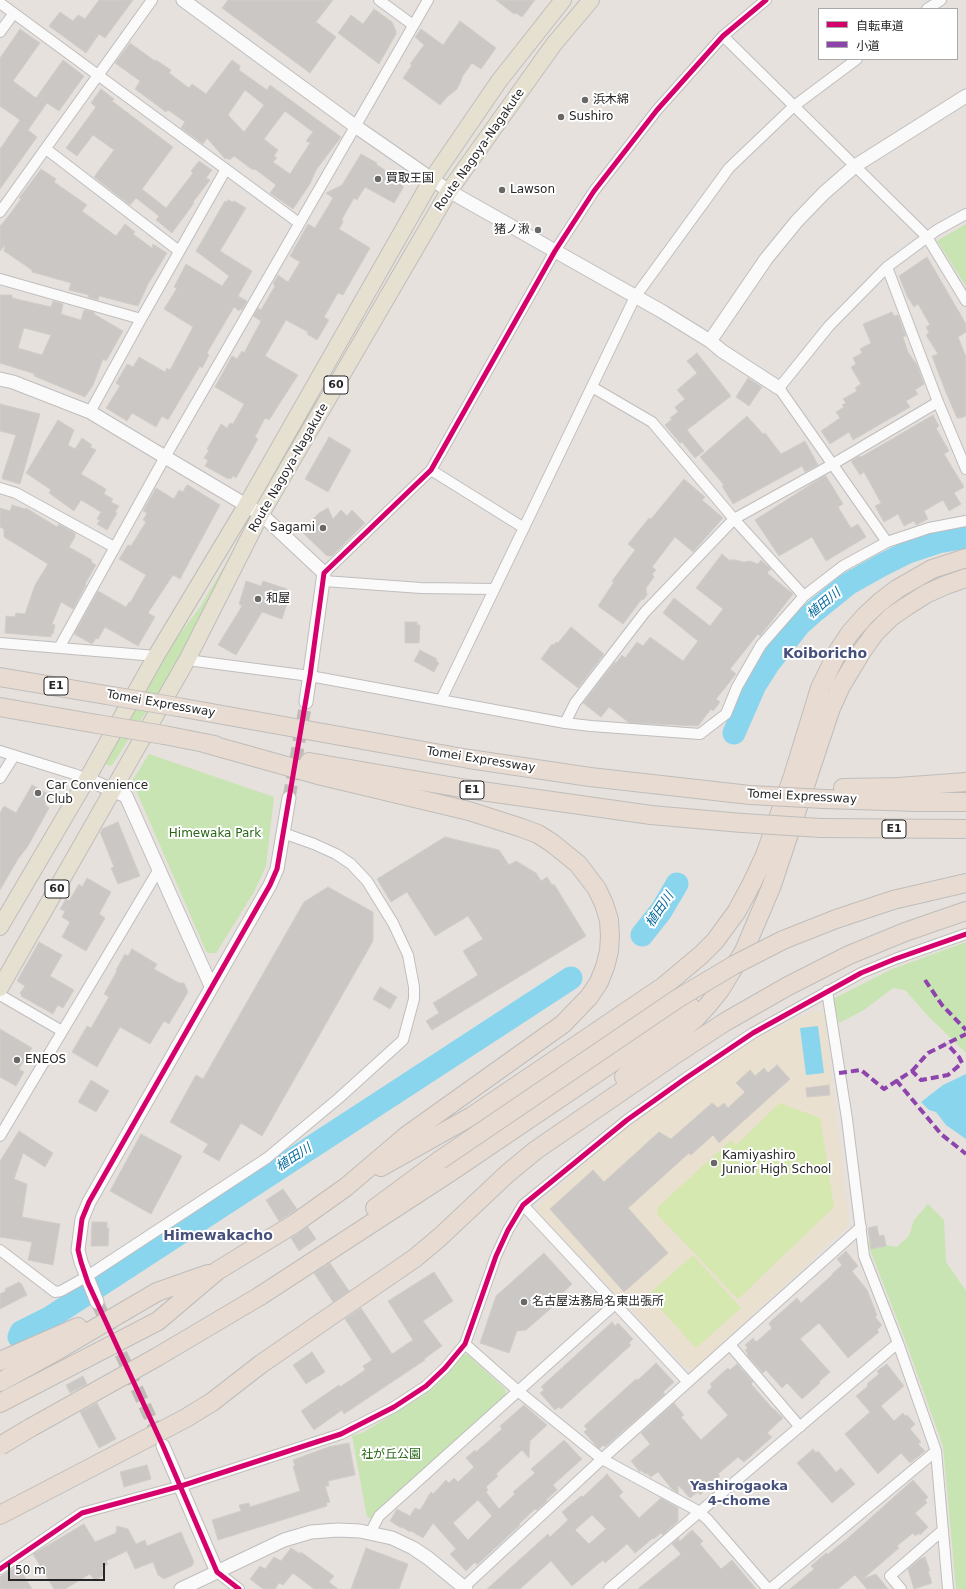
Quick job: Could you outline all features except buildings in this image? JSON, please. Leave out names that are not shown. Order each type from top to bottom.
[{"type":"highway","points":[[346,1187],[472,1116],[664,986],[701,955],[737,911],[753,882],[780,814],[820,688],[842,645],[865,616],[897,589],[932,569],[966,558]]},
{"type":"highway","points":[[0,1515],[186,1418],[212,1402],[261,1364],[415,1258],[440,1237],[508,1173],[682,1029],[708,1005],[720,990],[744,951],[772,885],[822,731],[841,686],[852,667],[875,633],[902,610],[926,594],[966,578]]},
{"type":"highway","name":"Tomei Expressway","points":[[0,676],[469,758],[590,777],[917,802],[966,802]]},
{"type":"highway","name":"E1","points":[[0,707],[467,790],[651,815],[742,824],[821,828],[966,829]]},
{"type":"highway","points":[[0,1404],[158,1321],[217,1271],[294,1224],[346,1187],[406,1136],[544,1038],[578,1011],[599,982],[605,967],[608,956],[610,936],[609,920],[604,904],[597,889],[578,864],[552,843],[522,828],[469,811],[322,776],[204,743]]},
{"type":"highway","points":[[824,794],[966,782]]},
{"type":"highway","points":[[260,1296],[411,1180],[677,999],[728,968],[783,940],[864,909],[907,896],[966,882]]},
{"type":"highway","points":[[0,1446],[158,1357],[260,1296],[449,1173],[677,1017],[696,1001],[726,965],[751,926],[772,885]]},
{"type":"highway","points":[[536,1150],[725,1022],[788,986],[818,970],[876,944],[966,911]]},
{"type":"highway","points":[[0,1382],[157,1292],[217,1271]]},
{"type":"highway","points":[[0,1361],[135,1304]]},
{"type":"highway","points":[[0,1504],[61,1482]]},
{"type":"main road","name":"Route Nagoya-Nagakute","points":[[114,790],[187,660],[261,514],[449,191],[554,44],[591,0]]},
{"type":"main road","name":"Route Nagoya-Nagakute","points":[[87,779],[156,656],[246,506],[432,179],[499,81],[558,1]]},
{"type":"main road","name":"60","points":[[0,927],[87,779]]},
{"type":"main road","name":"60","points":[[0,988],[114,790]]},
{"type":"street","points":[[0,212],[152,0]]},
{"type":"street","points":[[183,0],[355,126],[449,191],[636,297],[710,341],[722,351],[780,388],[887,542]]},
{"type":"street","points":[[379,0],[413,25]]},
{"type":"street","points":[[59,648],[164,457],[428,0]]},
{"type":"street","points":[[306,702],[324,577],[431,470],[555,251],[594,191],[657,110],[723,36],[766,0]]},
{"type":"street","points":[[929,8],[941,0]]},
{"type":"street","points":[[0,3],[299,223]]},
{"type":"street","points":[[0,32],[14,13]]},
{"type":"street","points":[[723,36],[927,237],[966,301]]},
{"type":"street","points":[[441,700],[636,297],[729,168],[794,106],[856,60]]},
{"type":"street","points":[[710,341],[766,259],[797,221],[824,193],[855,166],[966,96]]},
{"type":"street","points":[[46,149],[179,251]]},
{"type":"street","points":[[90,412],[226,169]]},
{"type":"street","points":[[780,388],[829,326],[887,267],[927,237],[966,214]]},
{"type":"street","points":[[887,267],[938,402],[966,469]]},
{"type":"street","points":[[0,279],[141,319]]},
{"type":"street","points":[[0,379],[13,382],[90,412],[261,514],[324,577],[420,588],[494,589]]},
{"type":"street","points":[[592,387],[652,422],[734,520],[804,596]]},
{"type":"street","points":[[565,723],[575,703],[645,612],[734,520],[938,402]]},
{"type":"street","points":[[431,470],[524,528]]},
{"type":"street","points":[[0,488],[16,493],[114,547]]},
{"type":"street","points":[[187,660],[310,676],[565,723],[700,734],[726,714],[737,687],[761,645],[804,596],[843,566],[887,542],[929,528],[966,521]]},
{"type":"street","points":[[0,643],[156,656]]},
{"type":"street","points":[[0,751],[74,774],[126,796],[211,986]]},
{"type":"street","points":[[0,778],[14,756]]},
{"type":"street","points":[[97,1302],[80,1262],[78,1250],[82,1219],[88,1202],[270,885],[277,869],[289,798]]},
{"type":"street","points":[[0,1250],[55,1292],[87,1280],[267,1158],[339,1098],[404,1040],[414,998],[414,987],[408,955],[393,923],[367,881],[351,864],[336,854],[283,833]]},
{"type":"street","points":[[0,1136],[159,869]]},
{"type":"street","points":[[0,1569],[82,1514],[181,1486],[341,1434],[394,1407],[426,1386],[445,1368],[465,1344],[496,1256],[508,1230],[523,1205],[627,1120],[753,1033],[861,973],[895,959],[966,934]]},
{"type":"street","points":[[827,991],[847,1119],[864,1256],[898,1343],[936,1451],[948,1589]]},
{"type":"street","points":[[0,995],[62,1031]]},
{"type":"street","points":[[523,1205],[688,1382]]},
{"type":"street","points":[[181,1589],[284,1540],[311,1532],[338,1530],[360,1531],[392,1538],[413,1548],[428,1558],[465,1588],[602,1459],[861,1227]]},
{"type":"street","points":[[370,1533],[380,1516],[615,1304]]},
{"type":"street","points":[[608,1589],[698,1511],[800,1427],[898,1343]]},
{"type":"street","points":[[465,1344],[518,1391],[602,1459],[698,1511],[708,1520],[769,1589],[936,1451]]},
{"type":"street","points":[[730,1345],[800,1427]]},
{"type":"street","points":[[163,1446],[217,1572],[240,1589]]},
{"type":"street","points":[[901,1589],[890,1576],[943,1530]]},
{"type":"shaded area","name":"Kamiyashiro Junior High School","points":[[816,1010],[824,1013],[849,1222],[846,1228],[695,1368],[688,1369],[537,1211],[538,1205],[633,1121],[690,1080],[760,1036]]},
{"type":"green space","points":[[966,224],[966,286],[937,241]]},
{"type":"green space","points":[[242,536],[178,666],[142,718],[113,764],[110,766],[106,764],[105,760],[165,654],[200,607]]},
{"type":"green space","name":"Himewaka Park","points":[[149,754],[274,797],[266,866],[254,892],[216,953],[208,953],[206,951],[132,781]]},
{"type":"green space","points":[[966,942],[966,1053],[927,1015],[905,990],[893,988],[864,1010],[839,1023],[833,999],[890,970]]},
{"type":"green space","points":[[780,1103],[820,1118],[834,1207],[738,1299],[658,1215],[657,1208],[731,1140],[736,1145]]},
{"type":"green space","points":[[928,1204],[944,1220],[946,1262],[966,1291],[966,1589],[956,1589],[943,1446],[904,1337],[867,1242],[897,1247],[909,1236],[914,1220]]},
{"type":"green space","points":[[693,1255],[741,1308],[696,1348],[648,1295]]},
{"type":"green space","name":"社が丘公園","points":[[467,1354],[505,1389],[506,1396],[372,1519],[367,1517],[352,1436],[364,1432],[424,1395],[440,1381],[460,1356]]},
{"type":"water","points":[[818,1026],[824,1073],[806,1075],[800,1028]]},
{"type":"water","points":[[966,1074],[966,1139],[946,1125],[936,1112],[929,1110],[921,1102],[943,1085]]},
{"type":"waterway","name":"植田川","points":[[734,733],[755,685],[769,663],[799,625],[816,610],[848,584],[908,552],[938,542],[966,537]]},
{"type":"waterway","name":"植田川","points":[[642,935],[661,911],[677,884]]},
{"type":"waterway","name":"植田川","points":[[19,1337],[21,1332],[51,1317],[571,978]]},
{"type":"tunnel","points":[[289,798],[306,702]]},
{"type":"tunnel","points":[[97,1302],[161,1441]]},
{"type":"marked path","points":[[925,980],[942,1005],[966,1030]]},
{"type":"marked path","points":[[912,1071],[928,1053],[966,1034]]},
{"type":"marked path","points":[[839,1073],[861,1070],[884,1089],[912,1071],[921,1080],[948,1075],[962,1063],[959,1057],[947,1044]]},
{"type":"marked path","points":[[896,1080],[941,1134],[966,1154]]},
{"type":"cycle path","points":[[239,1589],[217,1572],[163,1446],[88,1283],[78,1250],[82,1219],[89,1202],[270,885],[277,869],[310,676],[324,573],[431,470],[555,251],[594,191],[657,110],[723,36],[766,0]]},
{"type":"cycle path","points":[[0,1569],[82,1513],[181,1486],[341,1434],[394,1407],[426,1386],[445,1368],[465,1344],[496,1256],[508,1230],[523,1205],[627,1120],[753,1033],[861,973],[895,959],[966,934]]},
{"type":"place","name":"浜木綿","points":[[585,100]]},
{"type":"place","name":"Sushiro","points":[[561,117]]},
{"type":"place","name":"買取王国","points":[[378,179]]},
{"type":"place","name":"Lawson","points":[[502,190]]},
{"type":"place","name":"猪ノ湫","points":[[538,230]]},
{"type":"place","name":"Sagami","points":[[323,528]]},
{"type":"place","name":"和屋","points":[[258,599]]},
{"type":"place","name":"Car Convenience Club","points":[[38,793]]},
{"type":"place","name":"ENEOS","points":[[17,1060]]},
{"type":"place","name":"Kamiyashiro Junior High School","points":[[714,1163]]},
{"type":"place","name":"名古屋法務局名東出張所","points":[[524,1302]]},
{"type":"district","name":"Koiboricho","points":[[825,654]]},
{"type":"district","name":"Himewakacho","points":[[218,1236]]},
{"type":"district","name":"Yashirogaoka 4-chome","points":[[739,1494]]}]
